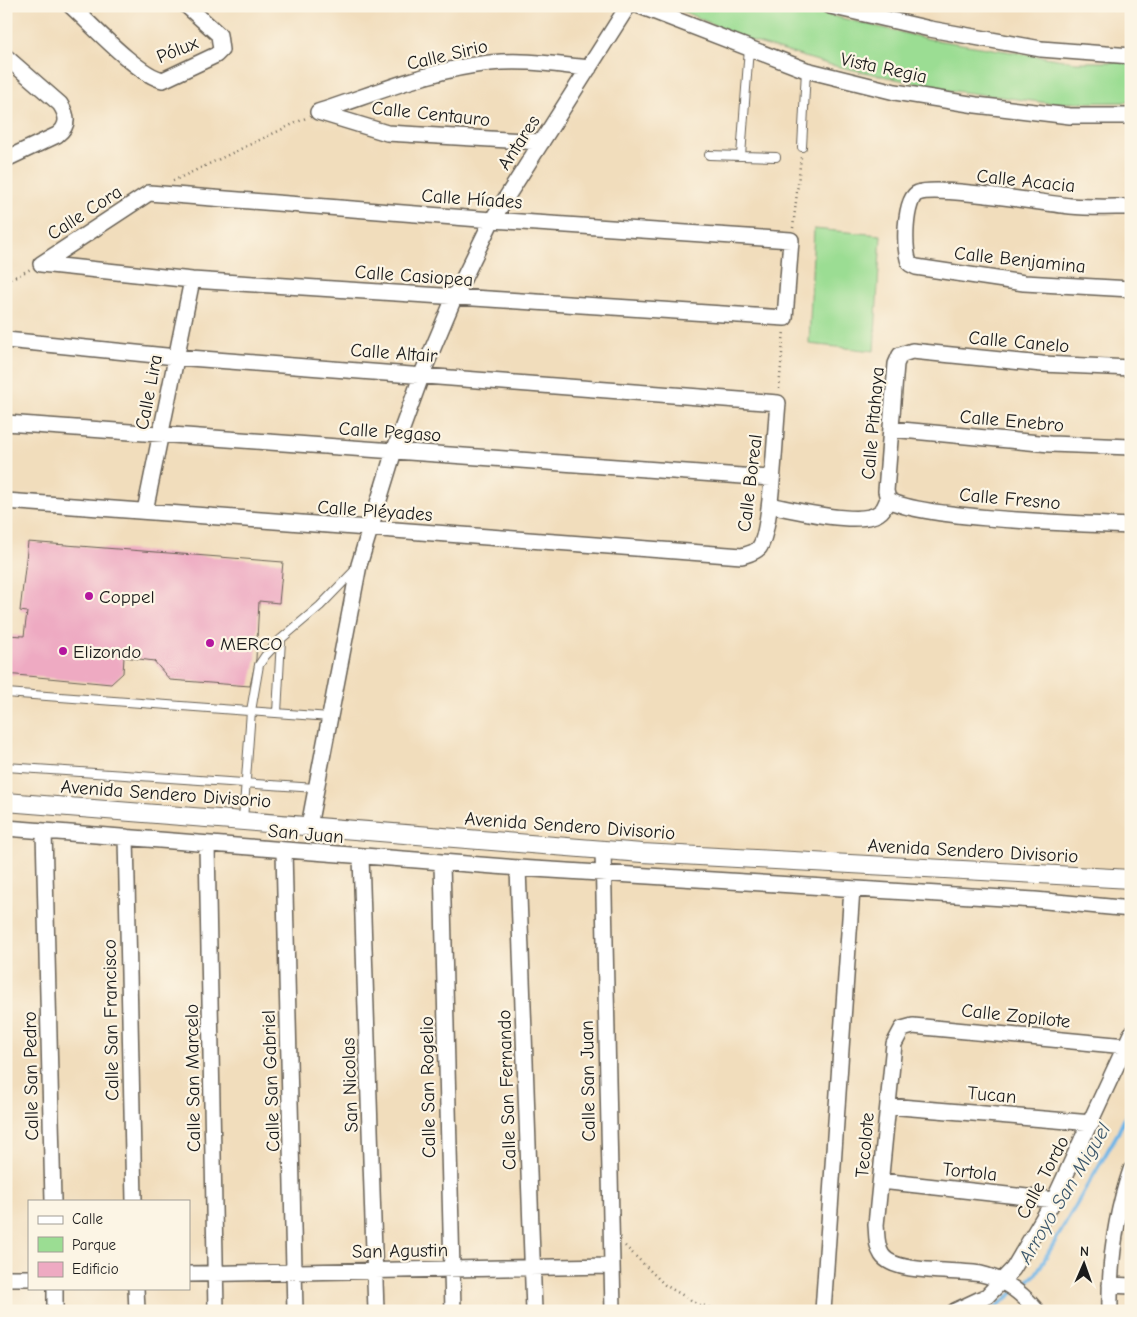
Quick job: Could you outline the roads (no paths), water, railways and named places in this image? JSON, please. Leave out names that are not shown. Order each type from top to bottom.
[{"type":"street","name":"Pólux","points":[[71,6],[146,74],[163,80],[216,55],[221,50],[219,35],[187,6]]},
{"type":"street","name":"Antares","points":[[309,826],[359,565],[394,451],[422,374],[454,298],[492,220],[628,6]]},
{"type":"street","name":"Vista Regia","points":[[640,6],[806,70],[895,92],[976,106],[1070,116],[1131,116]]},
{"type":"street","points":[[830,6],[930,29],[1032,47],[1131,56]]},
{"type":"street","points":[[6,57],[60,104],[66,113],[64,130],[6,159]]},
{"type":"street","name":"Calle Sirio","points":[[318,112],[431,75],[491,62],[520,62],[589,68]]},
{"type":"street","name":"Calle Centauro","points":[[318,112],[387,133],[542,142]]},
{"type":"street","name":"Calle Híades","points":[[149,192],[492,220],[791,240],[785,318]]},
{"type":"street","name":"Calle Cora","points":[[41,264],[149,192]]},
{"type":"street","name":"Calle Acacia","points":[[908,260],[906,252],[909,206],[912,197],[918,193],[956,193],[1072,206],[1131,207]]},
{"type":"street","name":"Calle Benjamina","points":[[908,260],[916,267],[1024,283],[1131,289]]},
{"type":"street","name":"Calle Casiopea","points":[[41,264],[192,280],[785,318]]},
{"type":"street","name":"Calle Lira","points":[[145,512],[192,280]]},
{"type":"street","name":"Calle Altair","points":[[6,340],[176,357],[422,374],[778,403]]},
{"type":"street","name":"Calle Canelo","points":[[904,353],[925,352],[1042,364],[1131,368]]},
{"type":"street","name":"Calle Pitahaya","points":[[888,499],[886,491],[896,364],[900,355],[904,353]]},
{"type":"street","name":"Calle Boreal","points":[[742,556],[753,553],[764,540],[770,505],[778,403]]},
{"type":"street","name":"Calle Pegaso","points":[[6,423],[771,478]]},
{"type":"street","name":"Calle Enebro","points":[[891,429],[1050,444],[1131,447]]},
{"type":"street","points":[[770,505],[843,518],[866,519],[881,512],[888,499]]},
{"type":"street","name":"Calle Fresno","points":[[888,499],[898,505],[952,514],[1131,526]]},
{"type":"street","name":"Calle Pléyades","points":[[6,501],[742,556]]},
{"type":"street","name":"Avenida Sendero Divisorio","points":[[6,802],[603,850],[765,861],[1131,879]]},
{"type":"street","name":"San Juan","points":[[6,828],[361,857],[603,874]]},
{"type":"street","name":"Calle San Pedro","points":[[44,831],[53,1200]]},
{"type":"street","name":"Calle San Francisco","points":[[126,837],[134,1200]]},
{"type":"street","name":"Calle San Marcelo","points":[[207,845],[216,1311]]},
{"type":"street","name":"Calle San Juan","points":[[603,850],[613,1311]]},
{"type":"street","name":"Calle San Gabriel","points":[[284,851],[295,1311]]},
{"type":"street","name":"San Nicolas","points":[[361,857],[376,1311]]},
{"type":"street","name":"Calle San Rogelio","points":[[442,863],[453,1311]]},
{"type":"street","name":"Calle San Fernando","points":[[518,868],[534,1311]]},
{"type":"street","points":[[603,874],[1035,900],[1131,909]]},
{"type":"street","points":[[824,1311],[852,889]]},
{"type":"street","name":"Calle Zopilote","points":[[902,1029],[913,1026],[925,1026],[1128,1040]]},
{"type":"street","name":"Tecolote","points":[[902,1029],[896,1038],[892,1054],[881,1181],[877,1240],[883,1256],[889,1262],[904,1267],[980,1274],[1008,1285]]},
{"type":"street","name":"Calle Tordo","points":[[956,1311],[976,1303],[1008,1285],[1013,1270],[1054,1200],[1092,1123],[1128,1040]]},
{"type":"street","name":"Tucan","points":[[888,1106],[1092,1123]]},
{"type":"street","points":[[1110,1311],[1113,1242],[1125,1203],[1131,1170]]},
{"type":"street","name":"Tortola","points":[[881,1181],[1054,1200]]},
{"type":"street","name":"San Agustin","points":[[190,1274],[612,1266]]},
{"type":"street","points":[[6,1278],[28,1278]]},
{"type":"street","points":[[1008,1285],[1033,1306]]},
{"type":"street","points":[[1110,1285],[1131,1286]]},
{"type":"street","points":[[54,1290],[55,1311]]},
{"type":"street","points":[[136,1290],[137,1311]]},
{"type":"lane","points":[[741,156],[748,48]]},
{"type":"lane","points":[[802,147],[806,70]]},
{"type":"lane","points":[[709,155],[776,157]]},
{"type":"lane","points":[[243,821],[250,711],[259,665],[280,639],[332,595],[359,565]]},
{"type":"lane","points":[[277,713],[280,639]]},
{"type":"lane","points":[[6,693],[330,717]]},
{"type":"lane","points":[[6,767],[316,788]]},
{"type":"waterway","name":"Arroyo San Miguel","points":[[1018,1289],[1036,1274],[1118,1133],[1131,1104]]},
{"type":"waterway","name":"Arroyo San Miguel","points":[[991,1311],[1013,1293]]},
{"type":"place","name":"Coppel","points":[[89,596]]},
{"type":"place","name":"MERCO","points":[[210,643]]},
{"type":"place","name":"Elizondo","points":[[63,651]]}]
